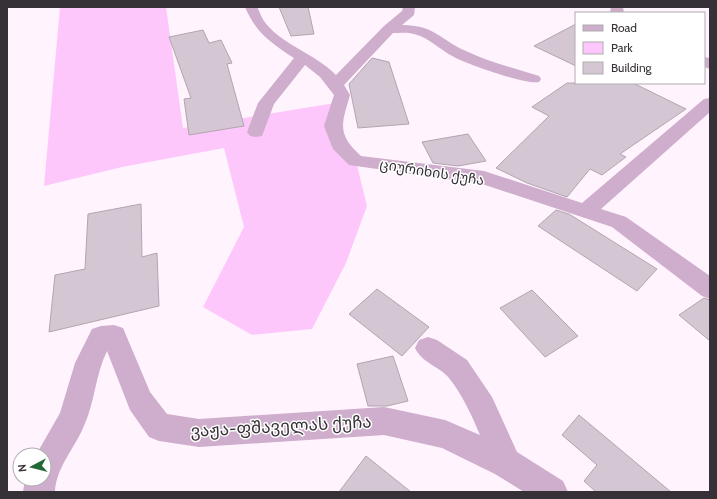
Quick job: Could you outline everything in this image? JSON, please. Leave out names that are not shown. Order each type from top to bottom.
[{"type":"street","points":[[251,7],[260,25],[285,47],[303,57],[336,83],[389,29],[409,12],[409,7]]},
{"type":"street","points":[[389,29],[415,29],[436,38],[459,54],[487,65],[533,79]]},
{"type":"street","points":[[256,132],[266,103],[303,57]]},
{"type":"street","name":"ციურიხის ქუჩა","points":[[336,83],[342,95],[333,126],[342,148],[356,160],[484,178],[587,210],[619,222],[710,289]]},
{"type":"street","points":[[587,210],[710,104]]},
{"type":"street","name":"ვაჟა-ფშაველას ქუჩა","points":[[52,456],[73,419],[88,363],[101,337],[114,336],[140,401],[159,427],[199,433],[384,421],[445,434],[506,463],[552,492]]},
{"type":"street","points":[[428,348],[458,369],[482,407],[506,463]]},
{"type":"green space","points":[[60,7],[166,7],[183,128],[341,102],[334,119],[356,161],[367,206],[346,263],[312,329],[252,335],[203,307],[244,227],[224,148],[122,167],[44,186]]},
{"type":"building","points":[[279,7],[308,7],[314,34],[291,36]]},
{"type":"building","points":[[575,25],[575,66],[534,46]]},
{"type":"building","points":[[203,30],[209,43],[221,40],[232,63],[227,64],[244,126],[189,135],[184,99],[191,98],[169,37]]},
{"type":"building","points":[[372,58],[389,62],[409,124],[358,128],[349,84]]},
{"type":"building","points":[[567,83],[575,83],[635,84],[686,109],[620,154],[626,157],[602,175],[590,169],[567,197],[527,183],[496,168],[549,116],[532,107]]},
{"type":"building","points":[[468,134],[486,161],[458,166],[433,163],[422,142]]},
{"type":"building","points":[[141,204],[142,257],[157,253],[159,306],[49,332],[55,275],[85,269],[88,214]]},
{"type":"building","points":[[556,210],[569,214],[657,269],[637,291],[538,226]]},
{"type":"building","points":[[377,289],[429,327],[402,356],[349,314]]},
{"type":"building","points":[[532,290],[578,336],[545,357],[500,308]]},
{"type":"building","points":[[704,298],[710,300],[710,341],[679,315]]},
{"type":"building","points":[[393,356],[408,401],[387,406],[368,406],[357,364]]},
{"type":"building","points":[[579,415],[671,492],[596,492],[584,481],[597,465],[562,435]]},
{"type":"building","points":[[366,456],[411,492],[339,492]]}]
